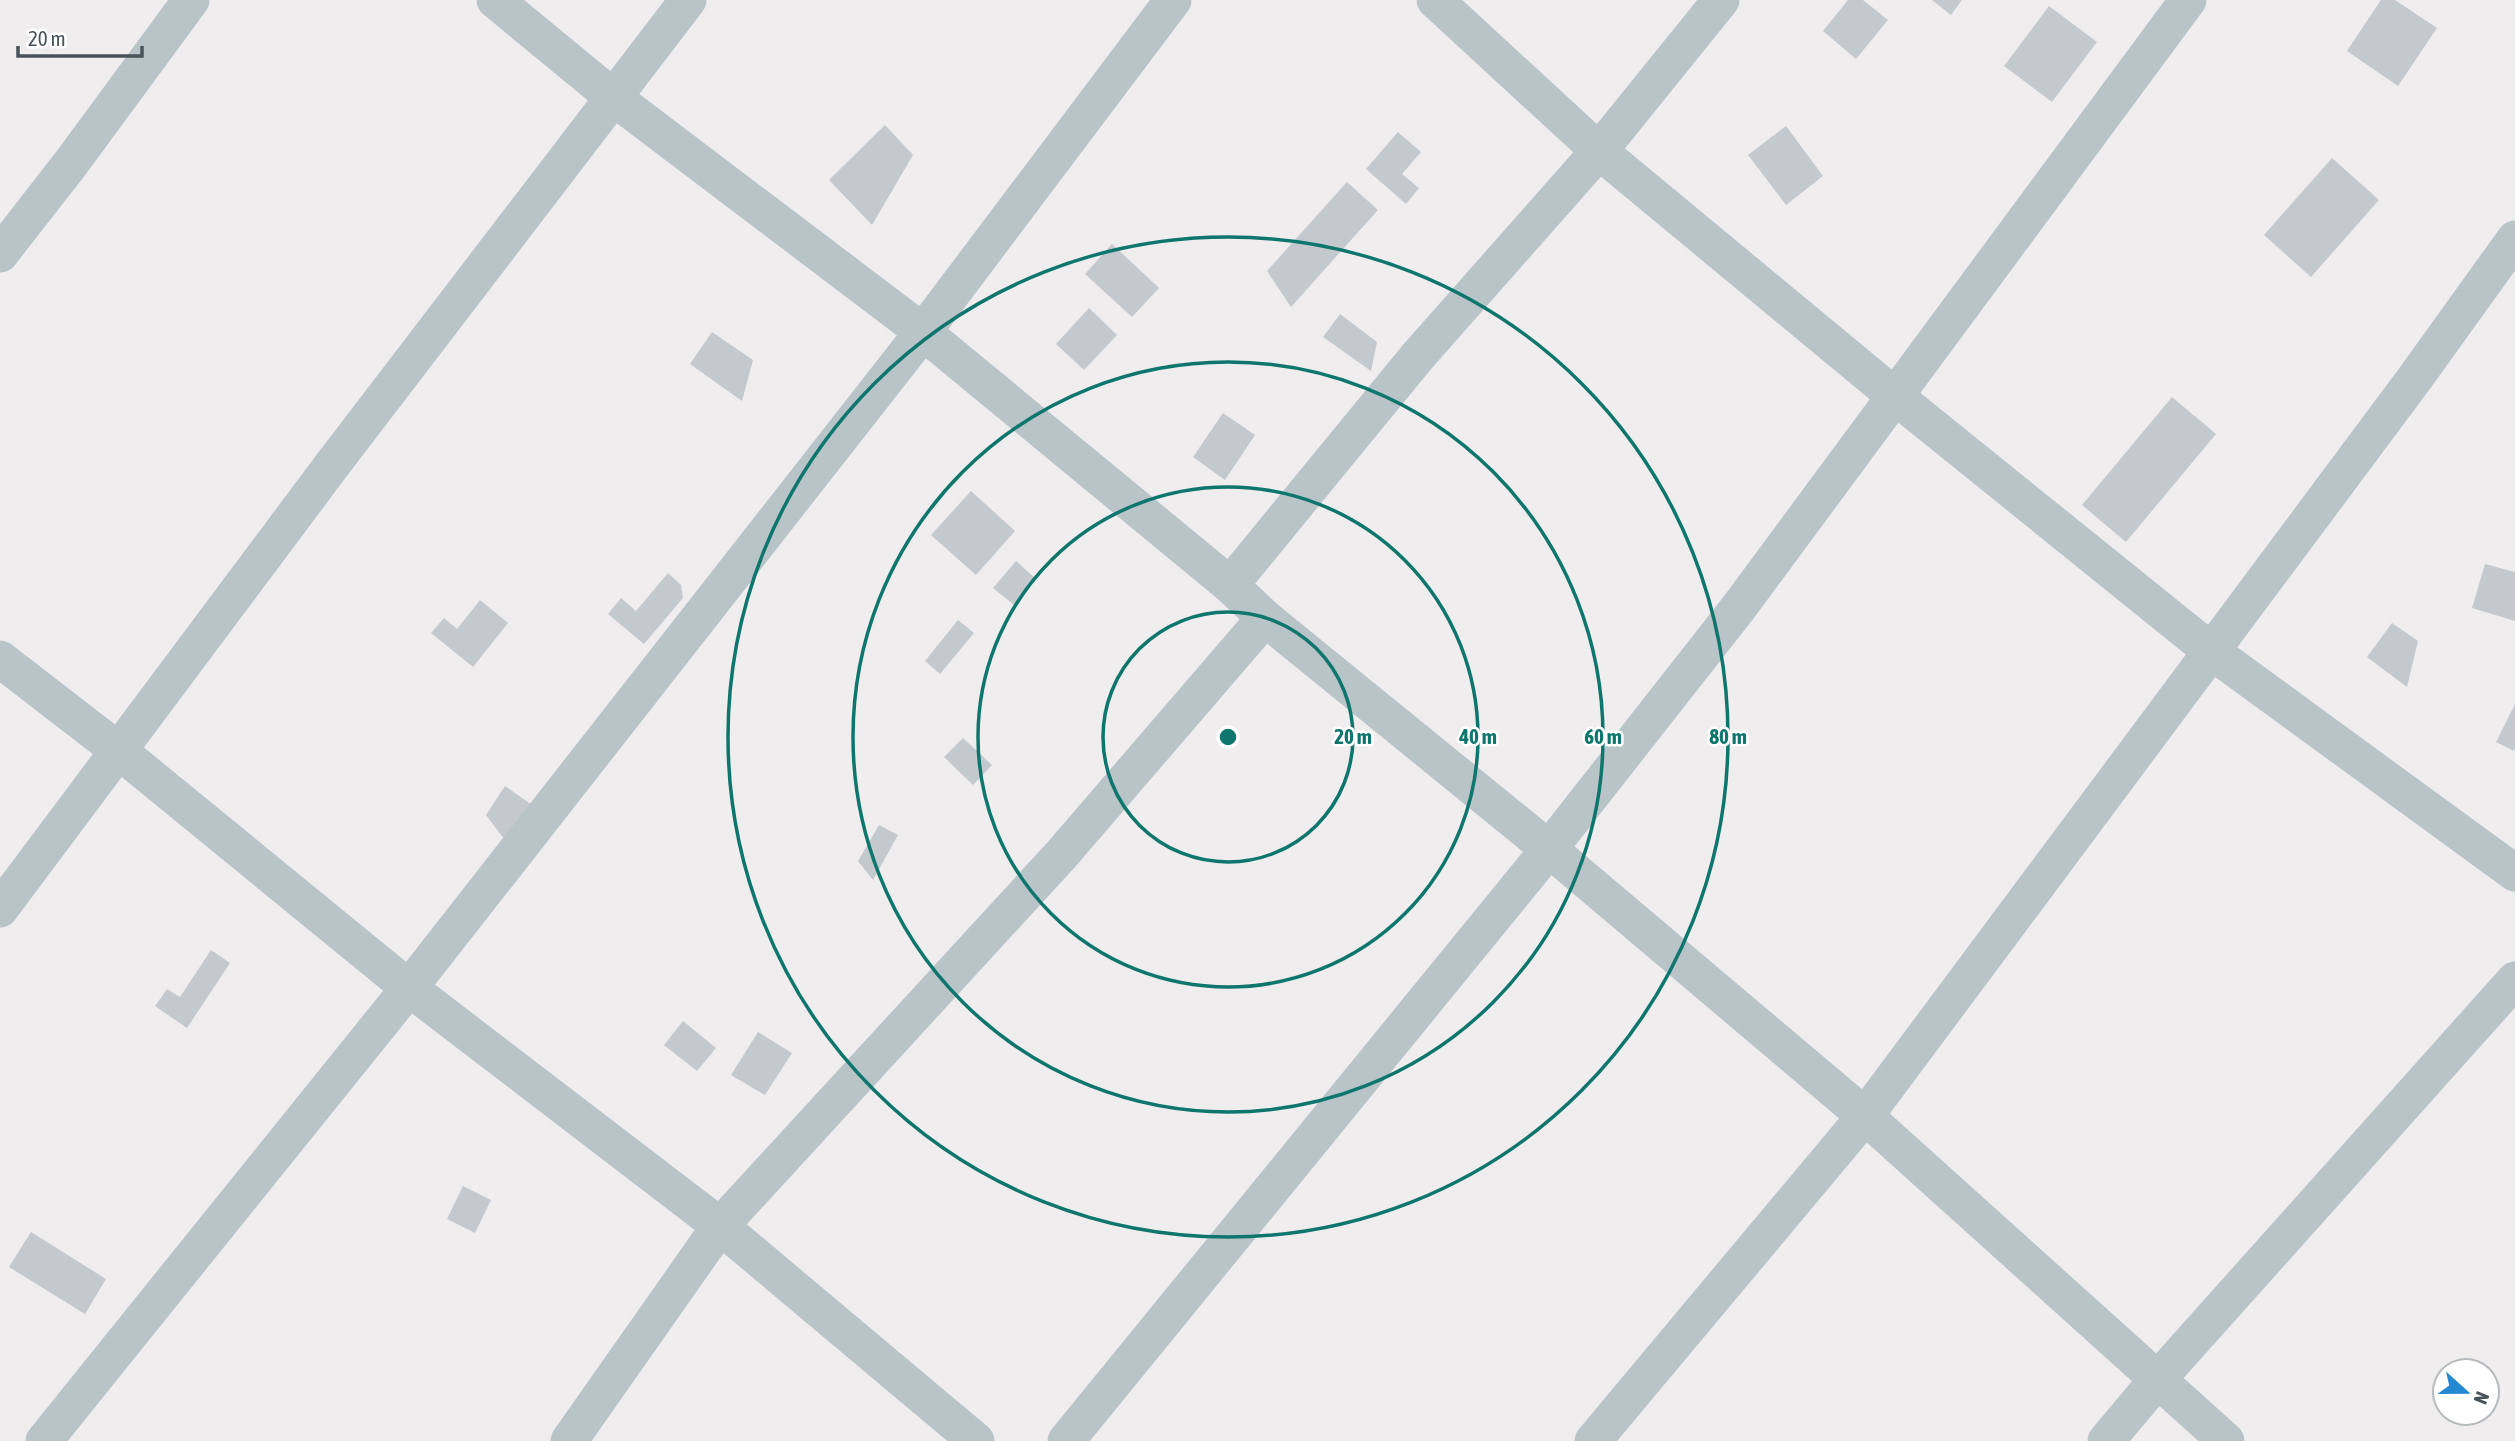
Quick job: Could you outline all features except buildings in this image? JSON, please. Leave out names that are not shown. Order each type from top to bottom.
[{"type":"street","points":[[0,254],[191,0]]},
{"type":"street","points":[[495,0],[614,98],[923,332],[1230,585],[1265,618],[1549,849],[1865,1116],[2227,1441]]},
{"type":"street","points":[[0,909],[332,465],[688,0]]},
{"type":"street","points":[[44,1441],[409,988],[923,332],[1172,0]]},
{"type":"street","points":[[1435,0],[1599,151],[1896,397],[2211,651],[2515,873]]},
{"type":"street","points":[[1230,585],[1417,357],[1599,151],[1721,0]]},
{"type":"street","points":[[1066,1441],[1549,849],[1739,607],[2188,0]]},
{"type":"street","points":[[1593,1441],[1865,1116],[2407,389],[2515,239]]},
{"type":"street","points":[[569,1441],[720,1226],[1061,855],[1265,618]]},
{"type":"street","points":[[0,659],[119,751],[409,988],[720,1226],[976,1441]]},
{"type":"street","points":[[2106,1441],[2158,1379],[2515,980]]}]
